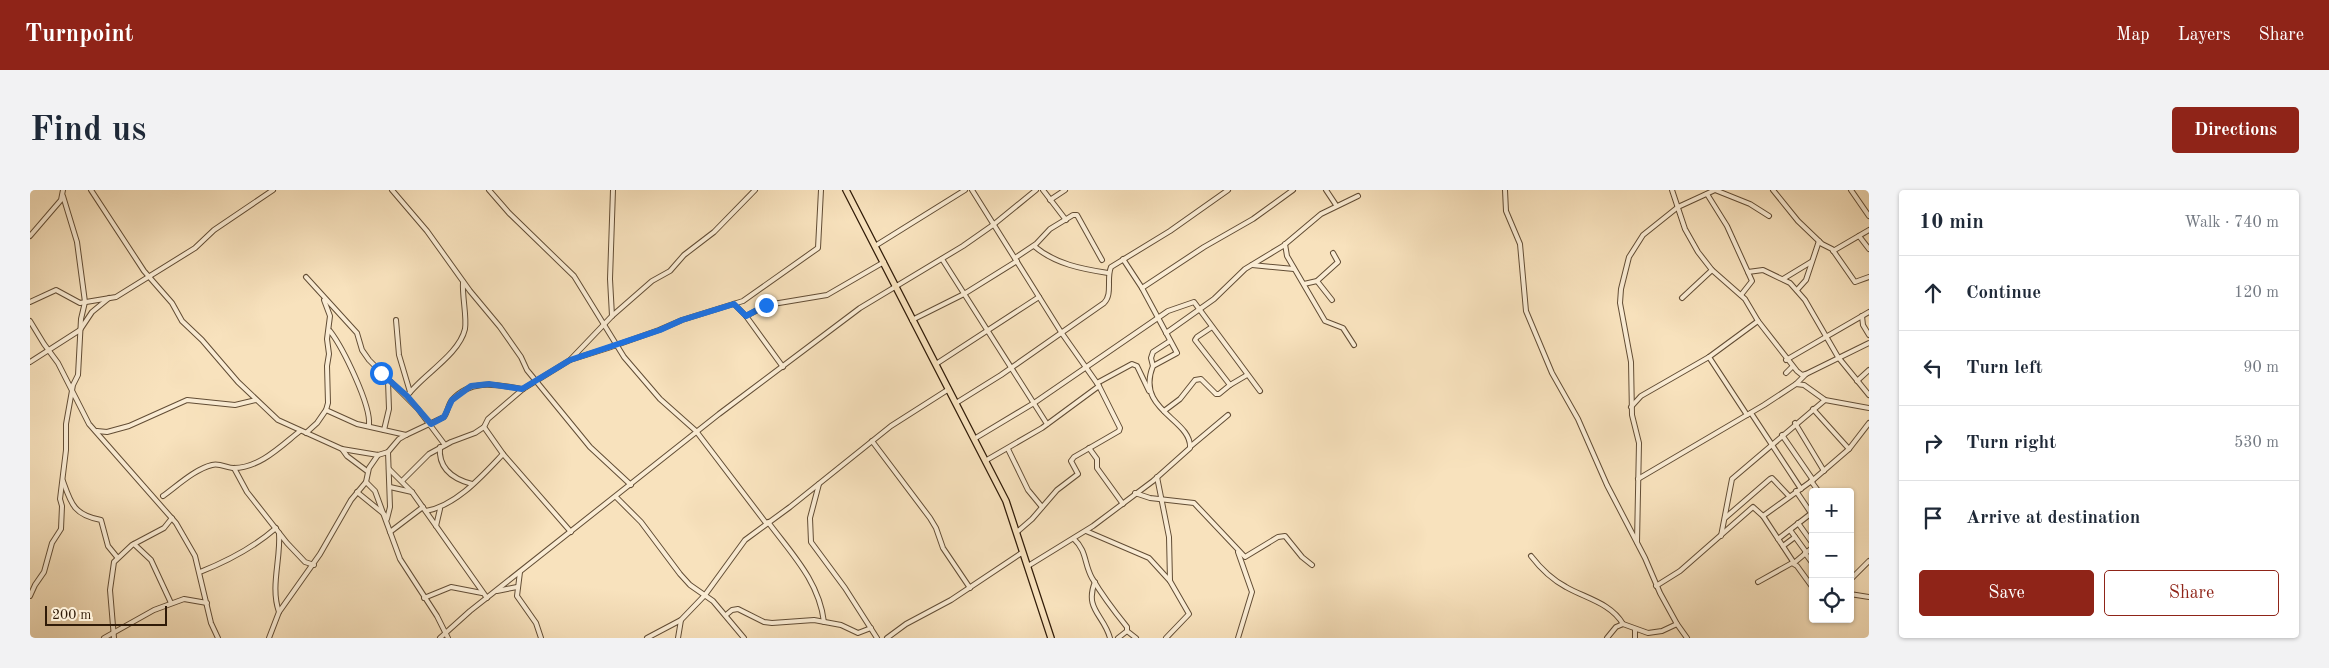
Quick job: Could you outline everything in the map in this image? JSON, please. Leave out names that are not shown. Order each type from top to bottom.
[{"type":"main road","points":[[846,190],[1006,501],[1051,638]]},
{"type":"street","points":[[30,596],[34,585],[44,572],[52,543],[61,529],[62,506],[60,499],[66,424],[72,391],[78,375],[80,330],[85,302],[77,242],[63,196],[63,190]]},
{"type":"street","points":[[91,190],[148,275],[172,303],[184,323],[256,400],[278,420],[300,431],[342,449],[378,455],[388,452],[399,439],[444,417],[452,400],[471,386],[489,384],[522,389]]},
{"type":"street","points":[[30,302],[56,290],[80,303],[123,294],[148,275],[195,248],[214,230],[273,190]]},
{"type":"street","points":[[392,190],[427,231],[463,282],[500,327],[521,357],[527,370],[585,441],[631,485]]},
{"type":"street","points":[[489,190],[509,213],[574,276],[630,365],[660,399],[696,431],[802,565],[819,597],[824,622]]},
{"type":"street","points":[[612,190],[610,288],[612,316]]},
{"type":"street","points":[[570,360],[612,316],[652,280],[670,271],[684,255],[714,232],[755,190]]},
{"type":"street","points":[[402,481],[429,454],[445,445],[475,433],[522,389],[570,360],[660,330],[682,320],[743,301],[818,248],[821,190]]},
{"type":"street","points":[[875,246],[965,190]]},
{"type":"street","points":[[972,190],[1061,332],[1098,384],[1120,428],[1119,431],[1079,454],[1071,461],[1078,474],[1057,490],[1032,519],[1017,532]]},
{"type":"street","points":[[440,638],[487,598],[616,497],[696,431],[783,368],[860,308],[942,259],[993,225],[1036,190]]},
{"type":"street","points":[[1043,190],[1066,220]]},
{"type":"street","points":[[1050,200],[1065,190]]},
{"type":"street","points":[[956,403],[1010,368],[1108,299],[1110,295],[1108,273],[1111,267],[1170,232],[1228,190]]},
{"type":"street","points":[[1142,288],[1221,236],[1253,219],[1293,190]]},
{"type":"street","points":[[1326,190],[1336,205]]},
{"type":"street","points":[[1505,190],[1505,206],[1520,244],[1526,311],[1552,373],[1578,419],[1607,485],[1637,542],[1656,586],[1687,638]]},
{"type":"street","points":[[1672,190],[1686,233],[1712,270],[1745,299],[1758,321],[1792,368],[1802,375],[1806,374]]},
{"type":"street","points":[[1637,542],[1639,443],[1631,407],[1630,362],[1620,303],[1629,257],[1643,235],[1678,207],[1715,190],[1750,204],[1769,216]]},
{"type":"street","points":[[1773,191],[1780,190]]},
{"type":"street","points":[[1850,190],[1869,216]]},
{"type":"street","points":[[1773,191],[1819,241],[1833,251],[1855,282],[1869,277]]},
{"type":"street","points":[[1707,194],[1727,226],[1752,281],[1741,295]]},
{"type":"street","points":[[30,236],[63,196]]},
{"type":"street","points":[[1166,333],[1214,299],[1251,265],[1285,244],[1309,222],[1336,205],[1358,196]]},
{"type":"street","points":[[912,320],[964,294],[1034,246],[1050,229],[1077,215],[1102,260]]},
{"type":"street","points":[[1833,251],[1869,230]]},
{"type":"street","points":[[1859,236],[1869,249]]},
{"type":"street","points":[[1796,290],[1806,280],[1819,241]]},
{"type":"street","points":[[1285,244],[1287,256],[1294,270],[1325,321],[1344,328],[1354,345]]},
{"type":"street","points":[[1034,246],[1053,258],[1074,267],[1108,273]]},
{"type":"street","points":[[1304,284],[1317,281],[1338,262],[1333,253]]},
{"type":"street","points":[[942,259],[1047,424]]},
{"type":"street","points":[[1123,260],[1142,288],[1177,353],[1153,366]]},
{"type":"street","points":[[746,316],[766,305],[828,294],[884,262]]},
{"type":"street","points":[[1783,279],[1812,262]]},
{"type":"street","points":[[1251,265],[1294,270]]},
{"type":"street","points":[[1682,298],[1712,270]]},
{"type":"street","points":[[1748,272],[1763,270],[1790,283],[1805,300],[1838,357],[1869,395]]},
{"type":"street","points":[[306,276],[356,333],[369,360],[407,396],[431,424],[445,445]]},
{"type":"street","points":[[1317,281],[1332,300]]},
{"type":"street","points":[[407,396],[448,356],[458,343],[465,328],[462,294],[463,282]]},
{"type":"street","points":[[306,433],[326,410],[328,403],[327,366],[330,350],[328,339],[330,316],[324,297]]},
{"type":"street","points":[[936,364],[1039,297]]},
{"type":"street","points":[[30,362],[80,330],[92,312],[109,298]]},
{"type":"street","points":[[974,439],[1034,402],[1176,306],[1194,302],[1260,392]]},
{"type":"street","points":[[734,304],[746,316],[783,368]]},
{"type":"street","points":[[1786,360],[1869,312]]},
{"type":"street","points":[[1862,316],[1863,325],[1869,335]]},
{"type":"street","points":[[396,320],[399,354],[410,392]]},
{"type":"street","points":[[30,321],[58,363],[89,424],[172,518],[194,556],[200,572],[211,622],[218,638]]},
{"type":"street","points":[[1631,407],[1641,396],[1709,357],[1758,321]]},
{"type":"street","points":[[1212,327],[1196,337],[1195,340],[1230,385]]},
{"type":"street","points":[[330,331],[355,378],[368,412],[368,425]]},
{"type":"street","points":[[1149,391],[1153,352],[1170,341]]},
{"type":"street","points":[[1638,479],[1749,414],[1796,384],[1806,374],[1869,343]]},
{"type":"street","points":[[1709,357],[1771,444],[1809,508]]},
{"type":"street","points":[[986,461],[1047,424],[1098,384],[1132,364],[1137,366],[1149,391],[1184,433],[1191,446]]},
{"type":"street","points":[[1786,373],[1792,368]]},
{"type":"street","points":[[1857,381],[1869,370]]},
{"type":"street","points":[[1164,411],[1180,399],[1196,380],[1201,380],[1216,394],[1219,394],[1247,375]]},
{"type":"street","points":[[384,430],[389,409],[388,380]]},
{"type":"street","points":[[1796,384],[1804,385],[1825,400],[1869,408]]},
{"type":"street","points":[[647,638],[681,620],[705,595],[739,547],[767,522],[890,426],[949,389]]},
{"type":"street","points":[[97,431],[110,431],[129,426],[187,400],[234,405],[256,400]]},
{"type":"street","points":[[1721,536],[1732,479],[1795,423],[1825,400]]},
{"type":"street","points":[[1813,409],[1849,449]]},
{"type":"street","points":[[326,410],[357,424],[406,435]]},
{"type":"street","points":[[1028,566],[1074,539],[1123,504],[1157,478],[1228,415]]},
{"type":"street","points":[[1795,423],[1824,470]]},
{"type":"street","points":[[1763,516],[1812,481],[1849,449],[1869,423]]},
{"type":"street","points":[[484,426],[504,454],[571,532]]},
{"type":"street","points":[[164,496],[202,469],[212,465],[234,468],[251,464],[279,449],[300,431]]},
{"type":"street","points":[[1782,435],[1816,488]]},
{"type":"street","points":[[872,441],[930,518],[936,528],[943,548],[970,588]]},
{"type":"street","points":[[440,448],[440,460],[443,467],[456,478],[472,484]]},
{"type":"street","points":[[1089,448],[1097,459],[1097,468],[1123,504]]},
{"type":"street","points":[[342,449],[347,456],[367,471]]},
{"type":"street","points":[[1008,449],[1028,490],[1042,507]]},
{"type":"street","points":[[386,520],[390,507],[388,452]]},
{"type":"street","points":[[390,532],[424,509],[440,508],[472,484],[504,454]]},
{"type":"street","points":[[269,638],[279,612],[289,595],[314,565],[357,492],[366,482],[367,471],[378,455]]},
{"type":"street","points":[[234,468],[247,492],[297,555],[305,562],[314,565]]},
{"type":"street","points":[[389,469],[412,492],[487,598]]},
{"type":"street","points":[[1157,478],[1169,537],[1170,582]]},
{"type":"street","points":[[1725,518],[1772,478],[1789,496]]},
{"type":"street","points":[[63,480],[72,505],[90,518],[101,520],[108,546],[117,557]]},
{"type":"street","points":[[366,482],[375,491],[400,559],[448,638]]},
{"type":"street","points":[[820,482],[810,518],[812,542],[845,588],[877,638]]},
{"type":"street","points":[[390,487],[412,492]]},
{"type":"street","points":[[357,492],[384,514]]},
{"type":"street","points":[[1135,493],[1143,497],[1194,503],[1237,550],[1248,558],[1278,537],[1285,536],[1302,557],[1312,565]]},
{"type":"street","points":[[616,497],[640,522],[680,574],[713,601],[744,638]]},
{"type":"street","points":[[1656,586],[1680,571],[1753,507],[1763,516],[1809,583]]},
{"type":"street","points":[[436,526],[440,508]]},
{"type":"street","points":[[1732,511],[1739,520]]},
{"type":"street","points":[[1778,539],[1809,515]]},
{"type":"street","points":[[114,638],[110,590],[114,562],[117,557],[134,544],[164,528],[172,518]]},
{"type":"street","points":[[1798,523],[1809,539]]},
{"type":"street","points":[[200,572],[223,563],[278,530]]},
{"type":"street","points":[[278,530],[280,557],[276,593],[279,612]]},
{"type":"street","points":[[1790,530],[1809,557]]},
{"type":"street","points":[[1086,531],[1149,558],[1170,582],[1189,614],[1166,638]]},
{"type":"street","points":[[1783,546],[1795,537]]},
{"type":"street","points":[[1074,539],[1084,550],[1089,572],[1095,582],[1127,627],[1127,631],[1136,638]]},
{"type":"street","points":[[134,544],[151,560],[171,604]]},
{"type":"street","points":[[1758,582],[1788,564],[1794,563],[1809,549]]},
{"type":"street","points":[[1237,550],[1252,592],[1238,638]]},
{"type":"street","points":[[887,638],[906,624],[952,600],[1023,552]]},
{"type":"street","points":[[1531,556],[1553,579],[1603,606],[1618,616],[1624,624],[1635,630],[1654,632],[1677,624]]},
{"type":"street","points":[[1852,578],[1869,561]]},
{"type":"street","points":[[520,572],[517,587],[519,600],[536,623],[541,638]]},
{"type":"street","points":[[1095,582],[1090,593],[1091,603],[1110,638]]},
{"type":"street","points":[[424,598],[450,587],[483,593]]},
{"type":"street","points":[[496,591],[517,587]]},
{"type":"street","points":[[1854,595],[1869,597]]},
{"type":"street","points":[[104,638],[186,598],[207,603]]},
{"type":"street","points":[[726,615],[732,610],[738,609],[754,618],[772,624],[814,620],[841,625],[858,633],[871,628]]},
{"type":"street","points":[[678,638],[681,620]]},
{"type":"street","points":[[1607,638],[1616,628],[1624,624]]},
{"type":"street","points":[[1635,630],[1635,638]]},
{"type":"street","points":[[1118,638],[1127,631]]},
{"type":"route","points":[[381,373],[407,396],[431,424],[444,417],[449,410],[450,402],[471,386],[489,384],[522,389],[550,374],[570,360],[660,330],[682,320],[734,304],[746,316],[766,305]]}]
